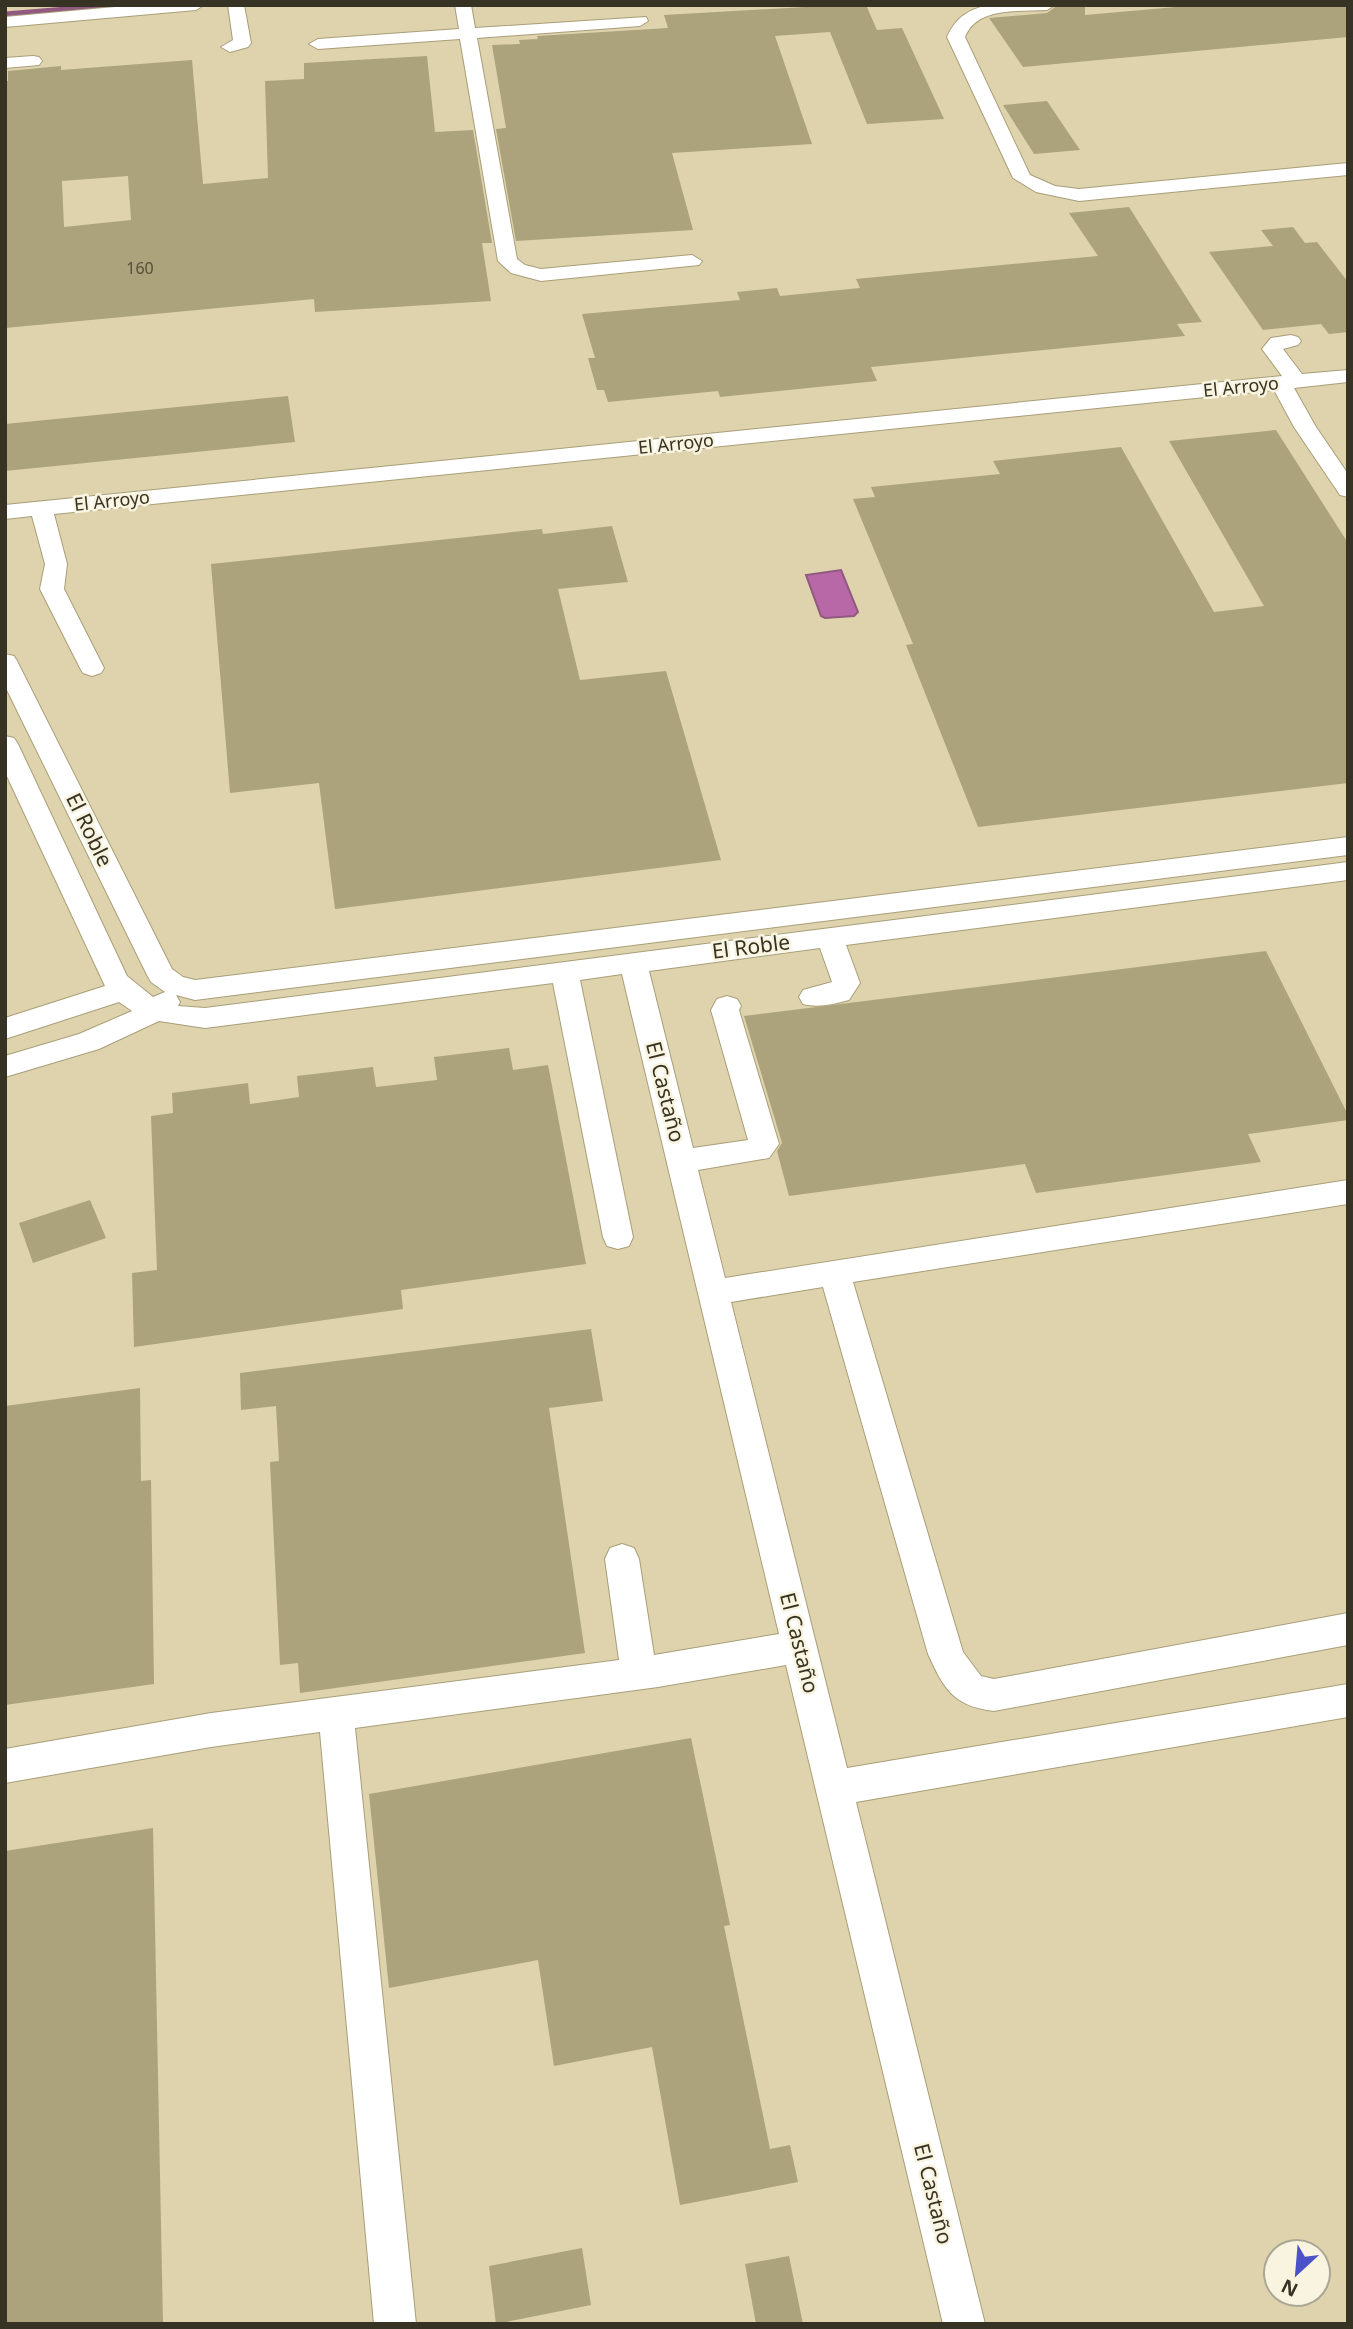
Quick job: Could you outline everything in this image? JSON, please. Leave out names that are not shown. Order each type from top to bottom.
[{"type":"street","points":[[5,22],[197,5]]},
{"type":"street","points":[[230,47],[242,43],[236,5]]},
{"type":"street","points":[[463,5],[508,261],[517,269],[541,275],[692,261]]},
{"type":"street","points":[[1047,5],[988,11],[972,16],[962,22],[956,37],[1022,178],[1034,186],[1079,195],[1348,169]]},
{"type":"street","points":[[318,44],[640,22]]},
{"type":"street","points":[[5,63],[33,61]]},
{"type":"street","points":[[1291,341],[1278,342],[1272,349],[1305,427],[1348,490]]},
{"type":"street","name":"El Arroyo","points":[[5,512],[1348,376]]},
{"type":"street","points":[[40,509],[56,564],[52,589],[92,667]]},
{"type":"street","name":"El Roble","points":[[5,661],[161,975],[183,988],[221,988],[1348,846]]},
{"type":"street","name":"El Roble","points":[[5,744],[123,990],[142,1005],[170,1016],[205,1018],[1348,871]]},
{"type":"street","points":[[1040,883],[1051,908]]},
{"type":"street","points":[[813,997],[839,993],[846,983],[830,937]]},
{"type":"street","name":"El Castaño","points":[[634,962],[964,2324]]},
{"type":"street","points":[[565,972],[618,1237]]},
{"type":"street","points":[[5,1067],[121,1029],[155,1011],[183,988]]},
{"type":"street","points":[[5,1029],[123,990]]},
{"type":"street","points":[[682,1161],[759,1150],[764,1144],[725,1010],[727,1006]]},
{"type":"street","points":[[714,1292],[1348,1192]]},
{"type":"street","points":[[834,1272],[946,1654],[959,1681],[978,1694],[993,1695],[1348,1629]]},
{"type":"street","points":[[622,1559],[639,1673]]},
{"type":"street","points":[[5,1766],[211,1730],[639,1673],[799,1647]]},
{"type":"street","points":[[834,1788],[1348,1700]]},
{"type":"street","points":[[336,1713],[395,2324]]},
{"type":"shaded area","points":[[841,570],[858,612],[854,616],[825,618],[821,616],[806,575]]},
{"type":"building","points":[[866,5],[877,30],[902,28],[944,119],[867,124],[830,32],[775,36],[812,144],[672,153],[693,230],[516,241],[496,129],[506,128],[492,45],[520,44],[519,40],[538,39],[537,36],[668,28],[664,15]]},
{"type":"building","points":[[1058,5],[1085,5],[1085,15],[1199,5],[1348,5],[1348,37],[1023,67],[989,18],[1047,13]]},
{"type":"building","points":[[427,56],[435,132],[473,130],[492,243],[482,243],[491,301],[315,312],[314,299],[5,328],[5,81],[8,81],[8,71],[61,66],[61,70],[192,60],[203,184],[268,178],[265,81],[304,79],[304,63]],"holes":[[[128,176],[131,220],[64,227],[62,181]]]},
{"type":"building","points":[[1047,101],[1080,150],[1034,154],[1003,105]]},
{"type":"building","points":[[1129,207],[1202,322],[1177,324],[1185,336],[871,367],[877,381],[720,397],[718,391],[608,402],[604,390],[597,390],[588,358],[595,358],[582,314],[740,300],[737,292],[777,288],[780,296],[860,288],[856,279],[1098,256],[1069,213]]},
{"type":"building","points":[[1293,227],[1305,243],[1317,242],[1348,282],[1348,332],[1329,334],[1321,324],[1263,330],[1209,252],[1273,246],[1261,230]]},
{"type":"building","points":[[288,396],[295,442],[5,471],[5,424]]},
{"type":"building","points":[[1276,430],[1348,543],[1348,783],[978,827],[906,645],[913,644],[853,499],[875,497],[871,487],[1000,474],[993,461],[1121,447],[1214,612],[1264,606],[1169,441]]},
{"type":"building","points":[[612,526],[628,582],[558,589],[580,680],[666,671],[721,860],[335,909],[319,783],[230,793],[211,564],[542,529],[543,534]]},
{"type":"building","points":[[1266,951],[1348,1115],[1348,1120],[1248,1134],[1261,1162],[1036,1193],[1025,1164],[789,1196],[777,1151],[782,1143],[744,1016]]},
{"type":"building","points":[[509,1048],[513,1070],[548,1065],[586,1264],[401,1290],[403,1309],[134,1347],[132,1273],[157,1270],[151,1116],[173,1113],[172,1093],[248,1083],[250,1104],[299,1097],[297,1076],[373,1067],[376,1087],[437,1080],[434,1057]]},
{"type":"building","points":[[90,1200],[106,1238],[33,1263],[19,1223]]},
{"type":"building","points":[[591,1329],[603,1401],[549,1408],[585,1653],[300,1693],[298,1663],[280,1665],[270,1462],[279,1461],[276,1406],[241,1410],[240,1373]]},
{"type":"building","points":[[140,1388],[141,1481],[151,1480],[154,1684],[5,1705],[5,1406]]},
{"type":"building","points":[[691,1738],[730,1925],[724,1926],[770,2149],[790,2145],[798,2182],[680,2205],[652,2047],[554,2066],[538,1960],[389,1988],[369,1794]]},
{"type":"building","points":[[153,1828],[163,2324],[5,2324],[5,1851]]},
{"type":"building","points":[[582,2248],[591,2305],[496,2324],[489,2266]]},
{"type":"building","points":[[789,2256],[803,2324],[756,2324],[745,2264]]},
{"type":"waterway","points":[[5,14],[116,5]]}]
